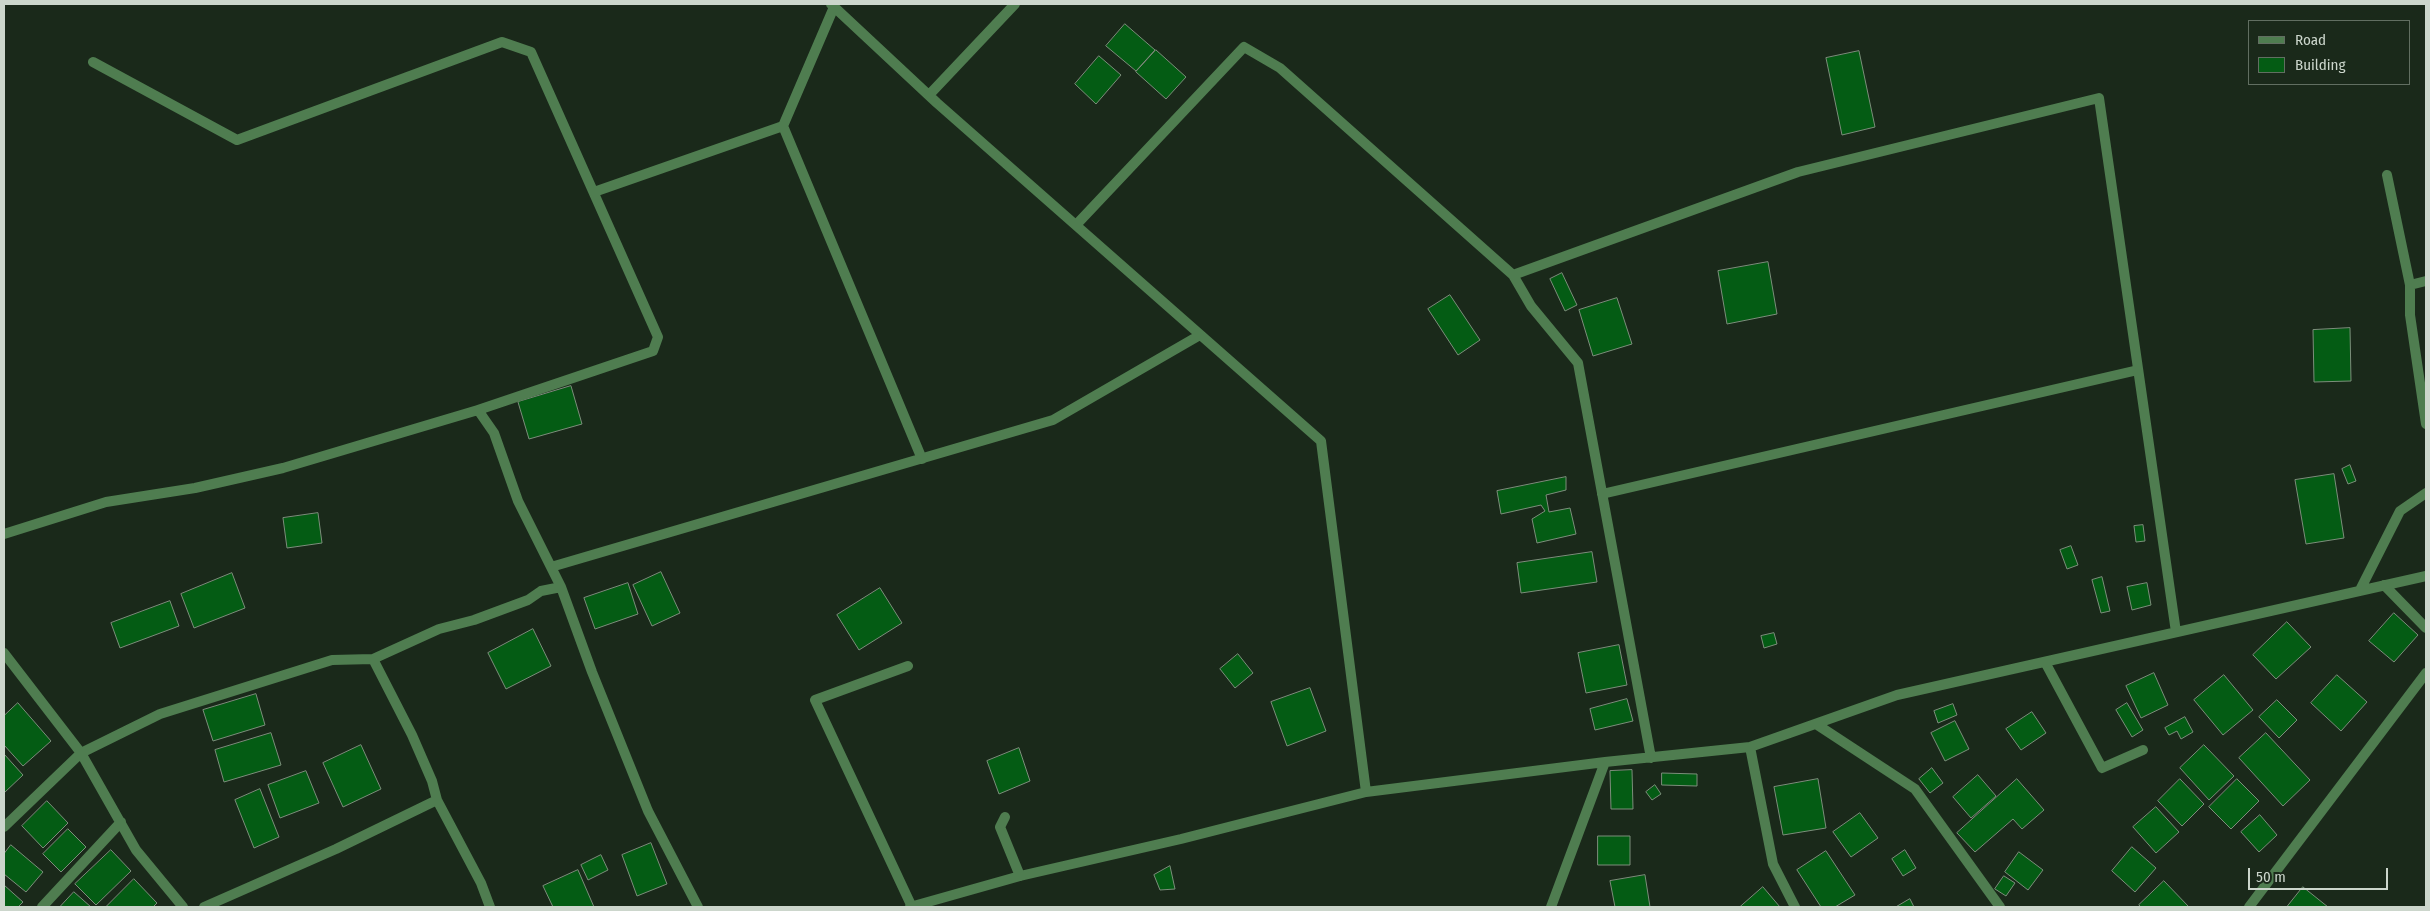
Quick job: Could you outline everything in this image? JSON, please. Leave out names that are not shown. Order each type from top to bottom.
[{"type":"street","points":[[929,96],[1015,4]]},
{"type":"street","points":[[922,460],[783,126],[833,5],[929,96],[1321,441],[1366,792]]},
{"type":"street","points":[[4,534],[106,502],[195,488],[283,468],[478,410],[653,351],[658,337],[531,52],[502,42],[237,140],[93,62]]},
{"type":"street","points":[[1076,225],[1244,47],[1280,68],[1513,275],[1531,306],[1578,364],[1651,758]]},
{"type":"street","points":[[1513,275],[1798,172],[2099,98],[2176,632]]},
{"type":"street","points":[[594,192],[783,126]]},
{"type":"street","points":[[2387,175],[2410,285],[2410,315],[2426,424]]},
{"type":"street","points":[[2410,285],[2426,281]]},
{"type":"street","points":[[551,567],[922,460],[1053,420],[1200,335]]},
{"type":"street","points":[[1602,494],[2138,370]]},
{"type":"street","points":[[478,410],[494,433],[518,501],[562,587],[592,672],[648,811],[698,907]]},
{"type":"street","points":[[2360,590],[2400,511],[2426,493]]},
{"type":"street","points":[[908,666],[815,700],[911,907],[1020,876],[1181,839],[1366,792],[1605,762],[1750,748],[1897,695],[2426,576]]},
{"type":"street","points":[[2384,585],[2426,628]]},
{"type":"street","points":[[4,827],[81,753],[160,714],[332,660],[373,658],[439,629],[474,620],[528,600],[541,592],[562,587]]},
{"type":"street","points":[[4,653],[81,753],[136,850],[183,907]]},
{"type":"street","points":[[373,658],[412,735],[432,781],[437,800],[481,883],[490,907]]},
{"type":"street","points":[[2045,662],[2102,768],[2142,750]]},
{"type":"street","points":[[2249,907],[2426,673]]},
{"type":"street","points":[[1816,724],[1915,789],[2000,907]]},
{"type":"street","points":[[1750,748],[1773,864],[1795,907]]},
{"type":"street","points":[[1552,907],[1605,762]]},
{"type":"street","points":[[204,907],[336,849],[437,800]]},
{"type":"street","points":[[1005,817],[1000,827],[1020,876]]},
{"type":"street","points":[[42,907],[121,822]]},
{"type":"building","points":[[1125,24],[1155,50],[1136,71],[1106,46]]},
{"type":"building","points":[[1156,50],[1186,77],[1166,99],[1136,72]]},
{"type":"building","points":[[1859,51],[1875,127],[1842,135],[1826,58]]},
{"type":"building","points":[[1099,56],[1121,75],[1096,104],[1075,84]]},
{"type":"building","points":[[1768,262],[1777,314],[1727,324],[1718,271]]},
{"type":"building","points":[[1562,273],[1577,305],[1565,311],[1550,279]]},
{"type":"building","points":[[1450,295],[1480,340],[1458,355],[1428,309]]},
{"type":"building","points":[[1617,298],[1632,344],[1593,356],[1579,310]]},
{"type":"building","points":[[2350,328],[2351,381],[2314,382],[2313,330]]},
{"type":"building","points":[[571,386],[582,424],[529,439],[518,402]]},
{"type":"building","points":[[2350,465],[2356,481],[2348,484],[2342,469]]},
{"type":"building","points":[[2334,474],[2344,538],[2306,544],[2295,480]]},
{"type":"building","points":[[1566,477],[1566,490],[1546,495],[1549,512],[1570,508],[1576,534],[1537,543],[1532,519],[1545,511],[1541,505],[1501,514],[1497,491]]},
{"type":"building","points":[[318,513],[322,543],[287,548],[283,518]]},
{"type":"building","points":[[2143,525],[2145,541],[2136,542],[2134,526]]},
{"type":"building","points":[[2071,546],[2078,565],[2067,569],[2060,550]]},
{"type":"building","points":[[1592,552],[1597,582],[1521,593],[1517,563]]},
{"type":"building","points":[[661,572],[680,613],[652,626],[633,585]]},
{"type":"building","points":[[232,573],[245,608],[194,628],[181,594]]},
{"type":"building","points":[[2102,577],[2110,611],[2101,613],[2092,580]]},
{"type":"building","points":[[628,583],[638,614],[595,629],[584,598]]},
{"type":"building","points":[[2147,583],[2151,605],[2132,610],[2127,587]]},
{"type":"building","points":[[880,588],[902,623],[859,650],[837,615]]},
{"type":"building","points":[[170,601],[179,626],[120,648],[111,623]]},
{"type":"building","points":[[2394,613],[2418,635],[2394,662],[2369,641]]},
{"type":"building","points":[[2287,622],[2311,647],[2276,679],[2253,655]]},
{"type":"building","points":[[533,629],[551,666],[506,689],[488,653]]},
{"type":"building","points":[[1774,633],[1777,644],[1764,648],[1761,636]]},
{"type":"building","points":[[1619,645],[1627,685],[1586,693],[1578,653]]},
{"type":"building","points":[[1238,654],[1253,673],[1235,688],[1220,669]]},
{"type":"building","points":[[2154,673],[2168,705],[2141,718],[2126,686]]},
{"type":"building","points":[[2224,675],[2253,710],[2223,735],[2194,700]]},
{"type":"building","points":[[2337,675],[2367,702],[2341,731],[2311,703]]},
{"type":"building","points":[[1310,688],[1326,731],[1287,746],[1271,702]]},
{"type":"building","points":[[256,694],[265,725],[213,741],[203,710]]},
{"type":"building","points":[[1627,699],[1633,721],[1595,730],[1590,709]]},
{"type":"building","points":[[2277,700],[2297,720],[2279,738],[2259,717]]},
{"type":"building","points":[[18,703],[51,741],[23,766],[4,745],[4,716]]},
{"type":"building","points":[[2127,703],[2143,730],[2132,737],[2116,710]]},
{"type":"building","points":[[1953,704],[1957,715],[1938,723],[1934,711]]},
{"type":"building","points":[[2032,712],[2046,733],[2021,750],[2006,729]]},
{"type":"building","points":[[2185,717],[2193,732],[2181,739],[2177,731],[2169,735],[2165,728]]},
{"type":"building","points":[[1955,721],[1969,749],[1945,761],[1931,733]]},
{"type":"building","points":[[271,733],[281,765],[224,782],[215,750]]},
{"type":"building","points":[[2266,733],[2310,780],[2283,806],[2239,758]]},
{"type":"building","points":[[361,745],[381,789],[343,807],[323,763]]},
{"type":"building","points":[[2204,745],[2234,776],[2209,800],[2180,768]]},
{"type":"building","points":[[1019,748],[1030,781],[999,794],[987,761]]},
{"type":"building","points":[[4,754],[23,775],[4,793]]},
{"type":"building","points":[[1932,768],[1943,783],[1930,793],[1919,779]]},
{"type":"building","points":[[1632,770],[1633,809],[1611,809],[1610,771]]},
{"type":"building","points":[[306,771],[319,803],[280,818],[268,785]]},
{"type":"building","points":[[1662,773],[1697,774],[1697,786],[1662,785]]},
{"type":"building","points":[[1978,775],[1996,796],[1971,818],[1953,797]]},
{"type":"building","points":[[1818,779],[1826,828],[1783,835],[1774,787]]},
{"type":"building","points":[[2017,779],[2044,810],[2022,829],[2013,819],[1975,852],[1957,833]]},
{"type":"building","points":[[2180,779],[2204,804],[2182,826],[2158,801]]},
{"type":"building","points":[[2237,779],[2259,801],[2231,829],[2209,807]]},
{"type":"building","points":[[1655,785],[1661,794],[1652,800],[1646,792]]},
{"type":"building","points":[[260,789],[279,837],[254,848],[235,800]]},
{"type":"building","points":[[47,801],[68,823],[43,848],[22,826]]},
{"type":"building","points":[[2156,807],[2179,832],[2156,853],[2133,827]]},
{"type":"building","points":[[1860,813],[1878,838],[1851,857],[1833,832]]},
{"type":"building","points":[[2260,815],[2277,835],[2259,852],[2241,832]]},
{"type":"building","points":[[68,829],[86,847],[61,872],[43,854]]},
{"type":"building","points":[[1598,836],[1630,836],[1630,865],[1598,865]]},
{"type":"building","points":[[651,843],[667,884],[637,896],[622,855]]},
{"type":"building","points":[[11,845],[43,872],[26,892],[4,874],[4,854]]},
{"type":"building","points":[[2132,847],[2156,868],[2135,892],[2112,871]]},
{"type":"building","points":[[111,850],[131,871],[96,905],[75,884]]},
{"type":"building","points":[[1905,850],[1916,868],[1903,876],[1892,859]]},
{"type":"building","points":[[1826,851],[1855,895],[1835,907],[1821,907],[1797,870]]},
{"type":"building","points":[[2019,852],[2043,870],[2028,890],[2005,872]]},
{"type":"building","points":[[601,855],[608,870],[588,880],[581,865]]},
{"type":"building","points":[[1170,866],[1175,889],[1160,890],[1154,875]]},
{"type":"building","points":[[578,870],[594,907],[553,907],[543,886]]},
{"type":"building","points":[[1645,875],[1650,907],[1615,907],[1610,881]]},
{"type":"building","points":[[2004,876],[2015,883],[2006,896],[1995,889]]},
{"type":"building","points":[[134,879],[157,903],[153,907],[106,907]]},
{"type":"building","points":[[2164,881],[2189,907],[2141,907],[2139,905]]},
{"type":"building","points":[[4,885],[23,902],[18,907],[4,907]]},
{"type":"building","points":[[1763,887],[1780,907],[1740,907]]},
{"type":"building","points":[[2303,887],[2328,907],[2287,907]]},
{"type":"building","points":[[74,892],[91,907],[60,907]]},
{"type":"building","points":[[1910,899],[1914,907],[1896,907]]}]
